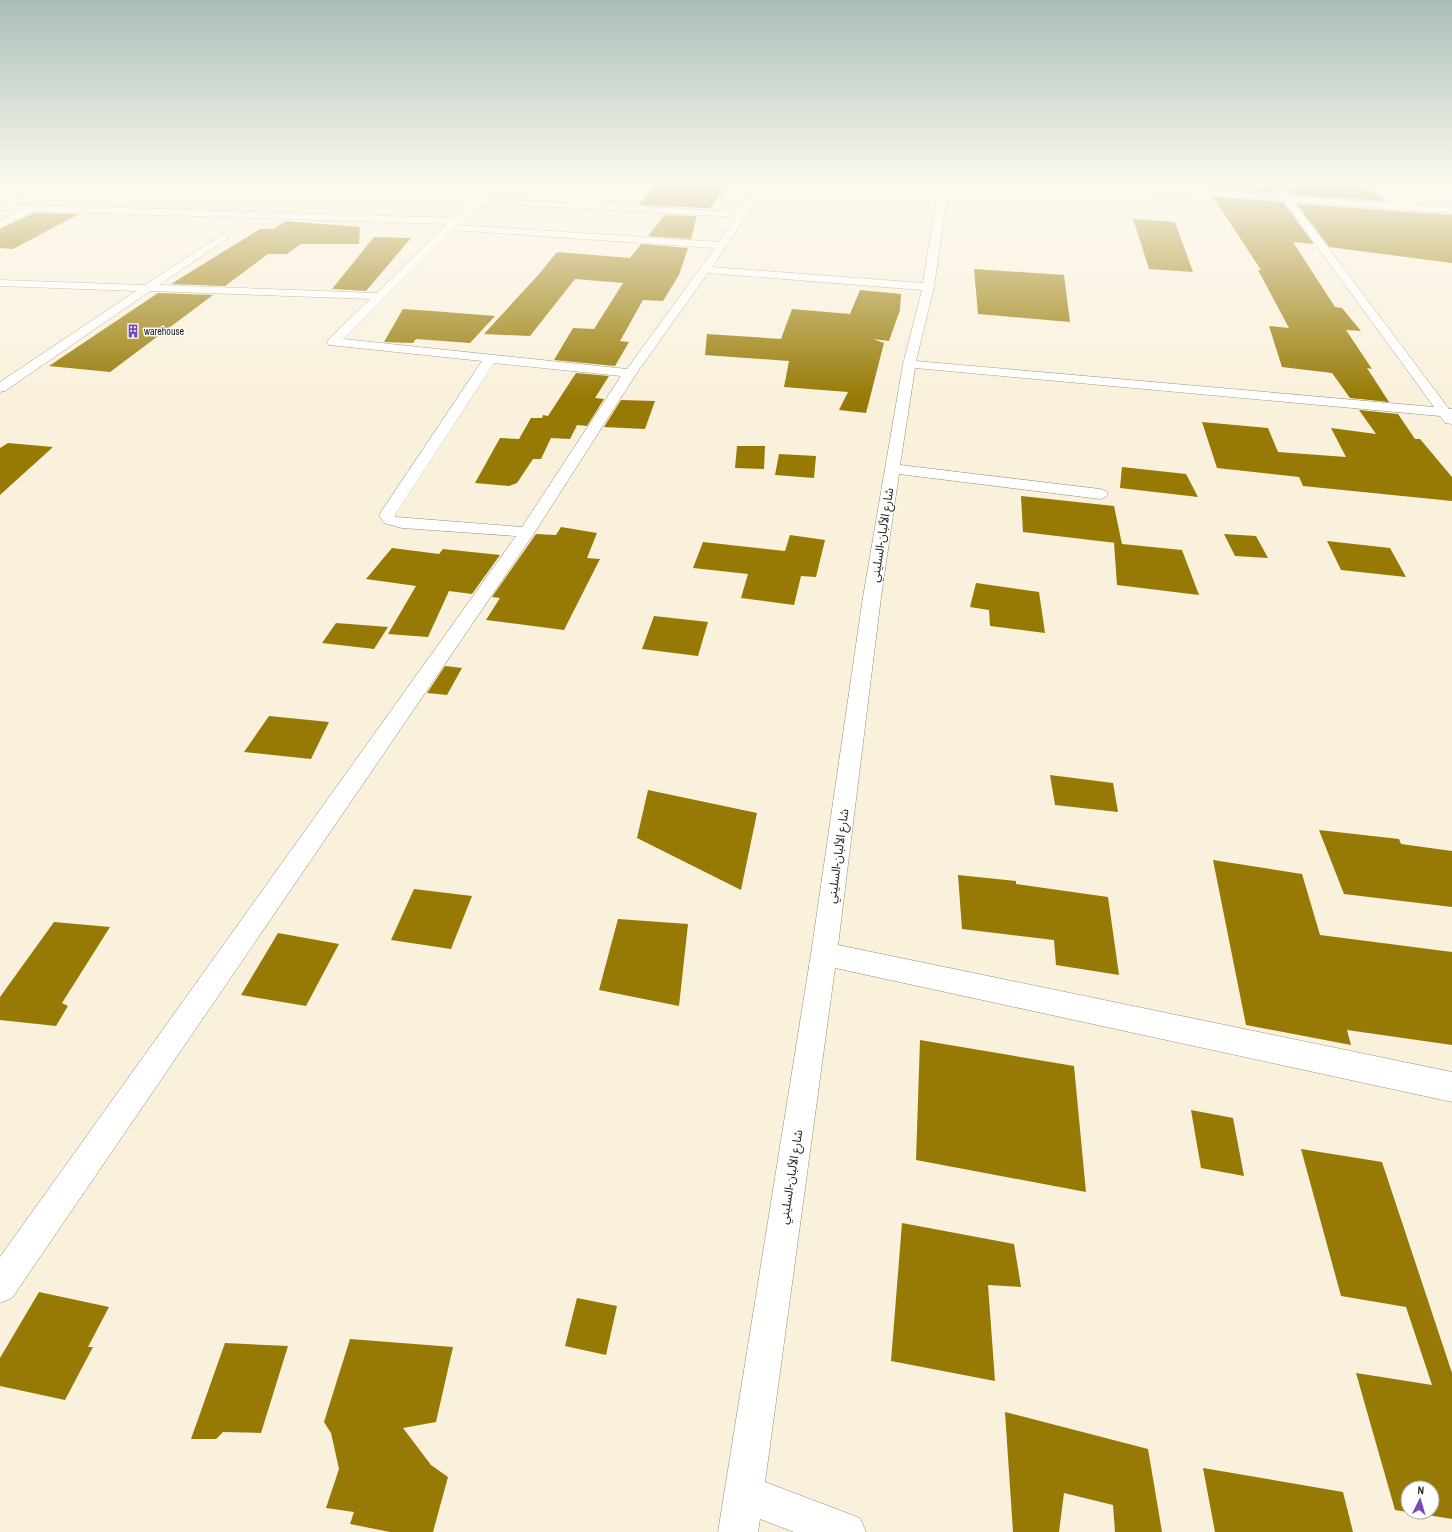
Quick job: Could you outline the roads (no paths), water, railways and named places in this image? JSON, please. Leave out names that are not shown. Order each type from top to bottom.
[{"type":"street","points":[[0,388],[199,253]]},
{"type":"street","points":[[422,253],[333,342],[630,373]]},
{"type":"street","points":[[0,1286],[527,532],[630,373],[716,253]]},
{"type":"street","name":"شارع الألبان-السليني","points":[[738,1532],[824,954],[872,597],[909,364],[928,287],[933,253]]},
{"type":"street","points":[[1329,253],[1450,416]]},
{"type":"street","points":[[705,270],[928,287]]},
{"type":"street","points":[[0,284],[379,296]]},
{"type":"street","points":[[490,359],[387,515],[390,520],[402,523],[527,532]]},
{"type":"street","points":[[909,364],[1450,416]]},
{"type":"street","points":[[893,469],[1100,494]]},
{"type":"street","points":[[824,954],[1452,1088]]},
{"type":"street","points":[[743,1493],[846,1532]]},
{"type":"place","name":"warehouse","points":[[133,331]]}]
